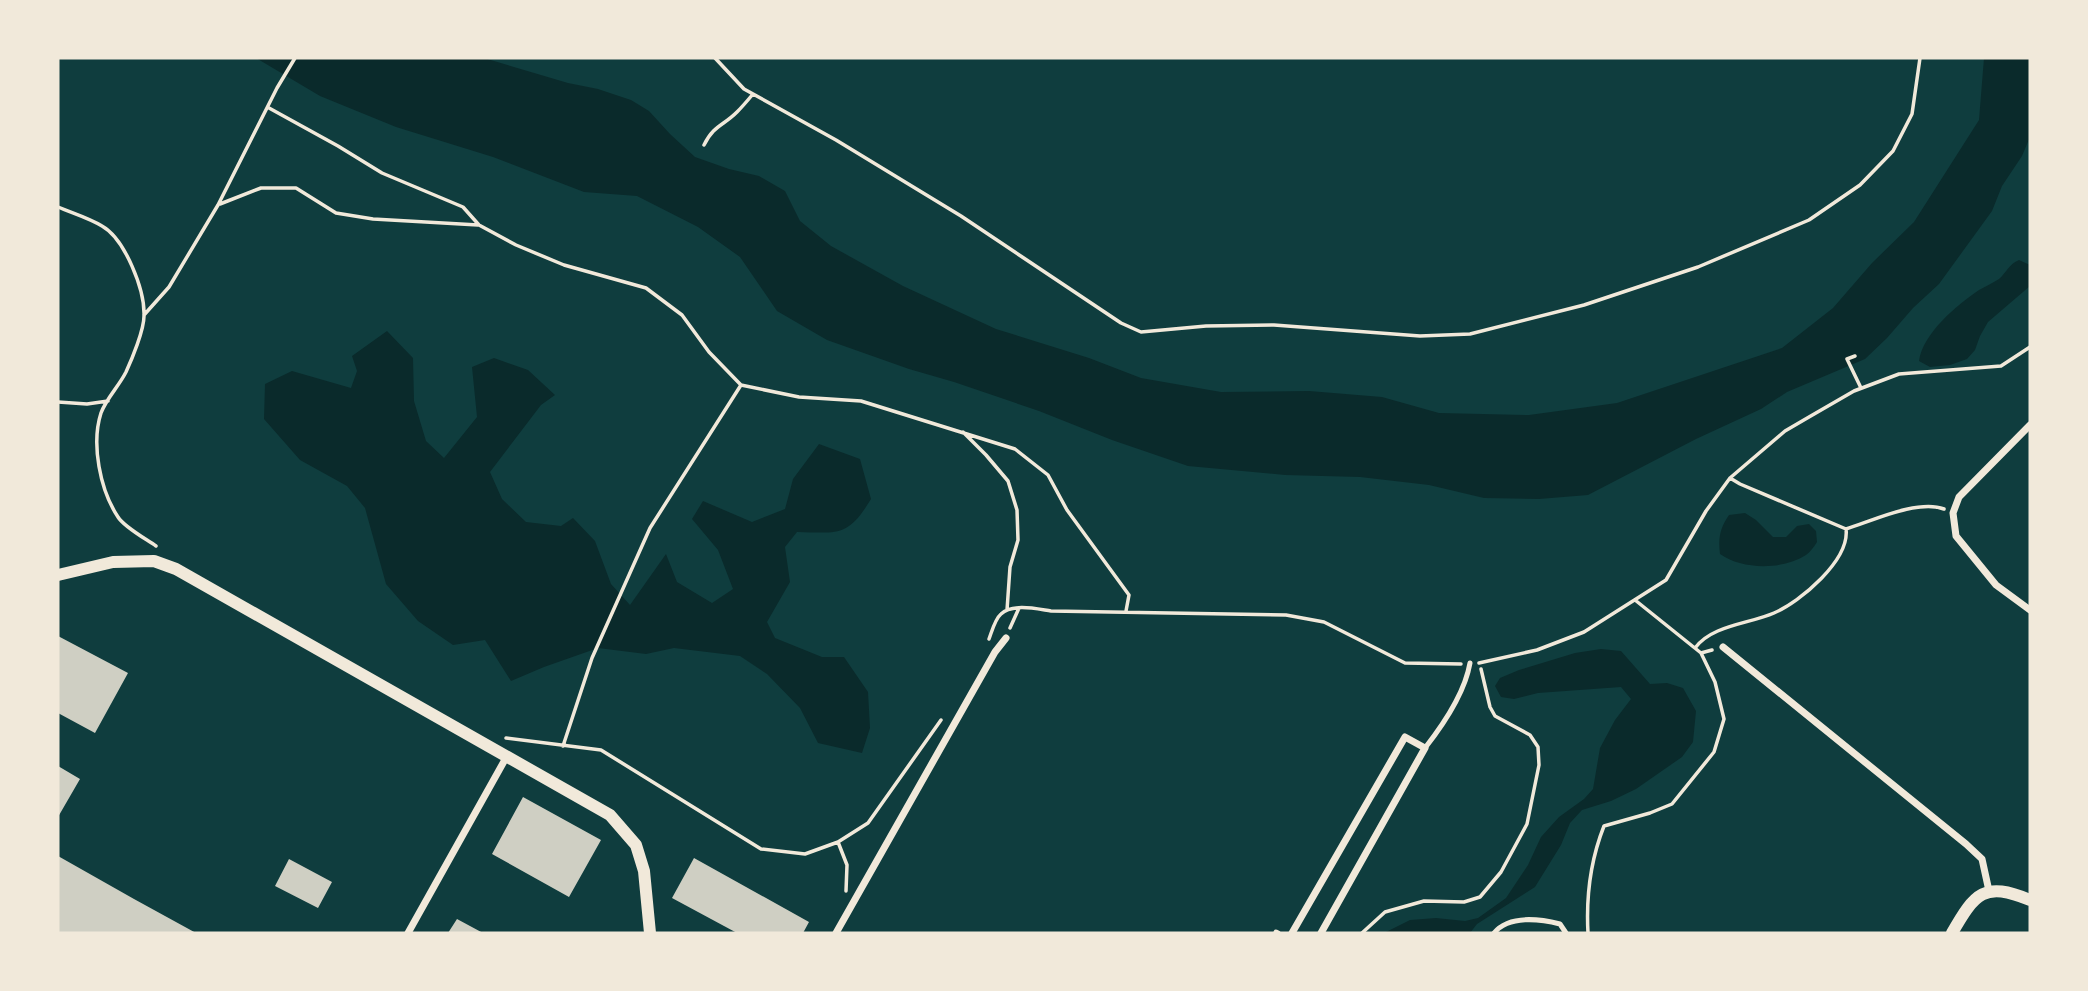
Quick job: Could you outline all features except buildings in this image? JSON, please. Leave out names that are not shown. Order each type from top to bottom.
[{"type":"street","points":[[2030,425],[1959,497],[1953,513],[1956,536],[1996,585],[2030,610]]},
{"type":"street","points":[[58,575],[113,562],[154,561],[176,569],[610,815],[636,845],[644,872],[650,933]]},
{"type":"street","points":[[836,933],[995,652],[1006,638]]},
{"type":"street","points":[[1723,647],[1966,844],[1982,859],[1989,891]]},
{"type":"street","points":[[1292,933],[1405,737],[1425,748],[1321,933]]},
{"type":"street","points":[[408,933],[507,756]]},
{"type":"street","points":[[1952,933],[1973,901],[1989,891],[2008,891],[2030,900]]},
{"type":"lane","points":[[1425,748],[1440,728],[1468,675],[1470,663]]},
{"type":"lane","points":[[1494,933],[1512,923],[1538,919],[1560,924],[1566,933]]},
{"type":"path","points":[[145,315],[169,287],[218,205],[295,58]]},
{"type":"path","points":[[715,58],[744,89],[836,140],[961,216],[1121,323],[1140,332],[1206,326],[1275,325],[1420,336],[1470,334],[1584,305],[1698,267],[1809,220],[1860,185],[1893,151],[1912,114],[1920,58]]},
{"type":"path","points":[[704,145],[718,124],[734,114],[753,94]]},
{"type":"path","points":[[269,108],[382,173],[463,207],[479,225],[516,246],[564,265],[646,288],[682,315],[709,352],[741,385],[799,397],[861,401],[1015,449],[1048,475],[1067,510],[1129,595],[1126,611]]},
{"type":"path","points":[[218,205],[261,188],[296,188],[336,213],[373,219],[479,225]]},
{"type":"path","points":[[58,207],[104,227],[125,251],[139,281],[145,315],[126,371],[101,412],[97,435],[98,458],[107,494],[119,519],[154,545]]},
{"type":"path","points":[[986,646],[999,615],[1018,608],[1051,611],[1286,615],[1324,622],[1405,663],[1480,663],[1537,650],[1584,632],[1666,580],[1706,511],[1730,478],[1785,431],[1861,388],[1899,374],[2001,366],[2030,346]]},
{"type":"path","points":[[1855,356],[1847,359],[1861,388]]},
{"type":"path","points":[[563,746],[592,658],[650,528],[741,385]]},
{"type":"path","points":[[58,402],[87,404],[108,400]]},
{"type":"path","points":[[961,431],[1008,481],[1017,510],[1018,540],[1010,567],[1007,610]]},
{"type":"path","points":[[1730,478],[1846,529],[1868,520],[1920,508],[1937,507],[1953,513]]},
{"type":"path","points":[[1695,648],[1702,639],[1721,630],[1775,613],[1794,602],[1823,577],[1840,555],[1847,536],[1846,529]]},
{"type":"path","points":[[1588,933],[1587,913],[1595,847],[1604,826],[1672,804],[1714,752],[1724,719],[1715,682],[1701,653],[1635,600]]},
{"type":"path","points":[[1006,638],[1018,608]]},
{"type":"path","points":[[1701,653],[1723,647]]},
{"type":"path","points":[[1362,933],[1385,912],[1424,901],[1464,902],[1480,897],[1501,872],[1527,824],[1539,765],[1538,747],[1530,735],[1495,716],[1490,707],[1480,663]]},
{"type":"path","points":[[508,740],[601,750],[761,849],[805,853],[838,842],[868,824],[941,720]]},
{"type":"path","points":[[838,842],[847,865],[846,894],[855,900]]},
{"type":"water","points":[[256,58],[484,58],[598,89],[631,100],[649,111],[695,157],[759,176],[785,191],[800,221],[831,246],[903,286],[996,329],[1089,358],[1141,378],[1221,392],[1309,391],[1382,397],[1439,413],[1529,415],[1617,403],[1782,348],[1833,308],[1872,263],[1914,222],[1979,120],[1984,58],[2030,58],[2030,137],[2022,156],[2002,186],[1992,211],[1939,284],[1865,359],[1787,392],[1761,409],[1588,495],[1539,499],[1484,498],[1429,485],[1360,477],[1285,475],[1188,466],[1039,411],[827,340],[777,311],[740,257],[698,227],[637,196],[584,192],[493,157],[396,127],[320,96]]},
{"type":"water","points":[[2019,260],[2030,265],[2030,286],[1988,322],[1975,350],[1967,359],[1950,365],[1930,367],[1919,361],[1927,340],[1942,321],[1970,296],[1999,279]]},
{"type":"water","points":[[387,331],[413,358],[414,401],[426,441],[444,458],[477,417],[472,367],[494,358],[528,370],[555,395],[541,405],[490,472],[502,499],[526,522],[561,526],[573,518],[595,541],[611,584],[630,605],[666,554],[677,582],[712,603],[733,589],[718,550],[692,519],[703,501],[752,522],[785,509],[793,479],[819,444],[860,459],[871,499],[856,520],[841,530],[823,533],[797,532],[785,547],[790,582],[767,622],[775,638],[822,657],[844,657],[868,692],[870,728],[862,753],[818,743],[800,708],[767,674],[740,656],[674,648],[646,654],[598,648],[511,681],[485,640],[453,645],[418,621],[386,584],[365,508],[347,486],[300,460],[264,419],[265,384],[292,371],[351,388],[357,371],[352,356]]},
{"type":"water","points":[[1745,513],[1773,537],[1786,537],[1797,526],[1809,524],[1816,531],[1817,542],[1806,555],[1786,563],[1763,566],[1729,559],[1720,554],[1722,529],[1729,515]]},
{"type":"water","points":[[1601,649],[1621,651],[1650,684],[1667,683],[1683,688],[1696,711],[1693,742],[1682,757],[1636,789],[1611,801],[1582,810],[1570,823],[1561,845],[1535,887],[1477,924],[1470,933],[1384,933],[1410,920],[1436,918],[1465,921],[1478,918],[1506,898],[1528,865],[1541,837],[1559,817],[1593,789],[1600,748],[1615,720],[1631,699],[1621,687],[1538,693],[1514,699],[1501,697],[1495,686],[1500,678],[1519,670],[1575,653]]}]
